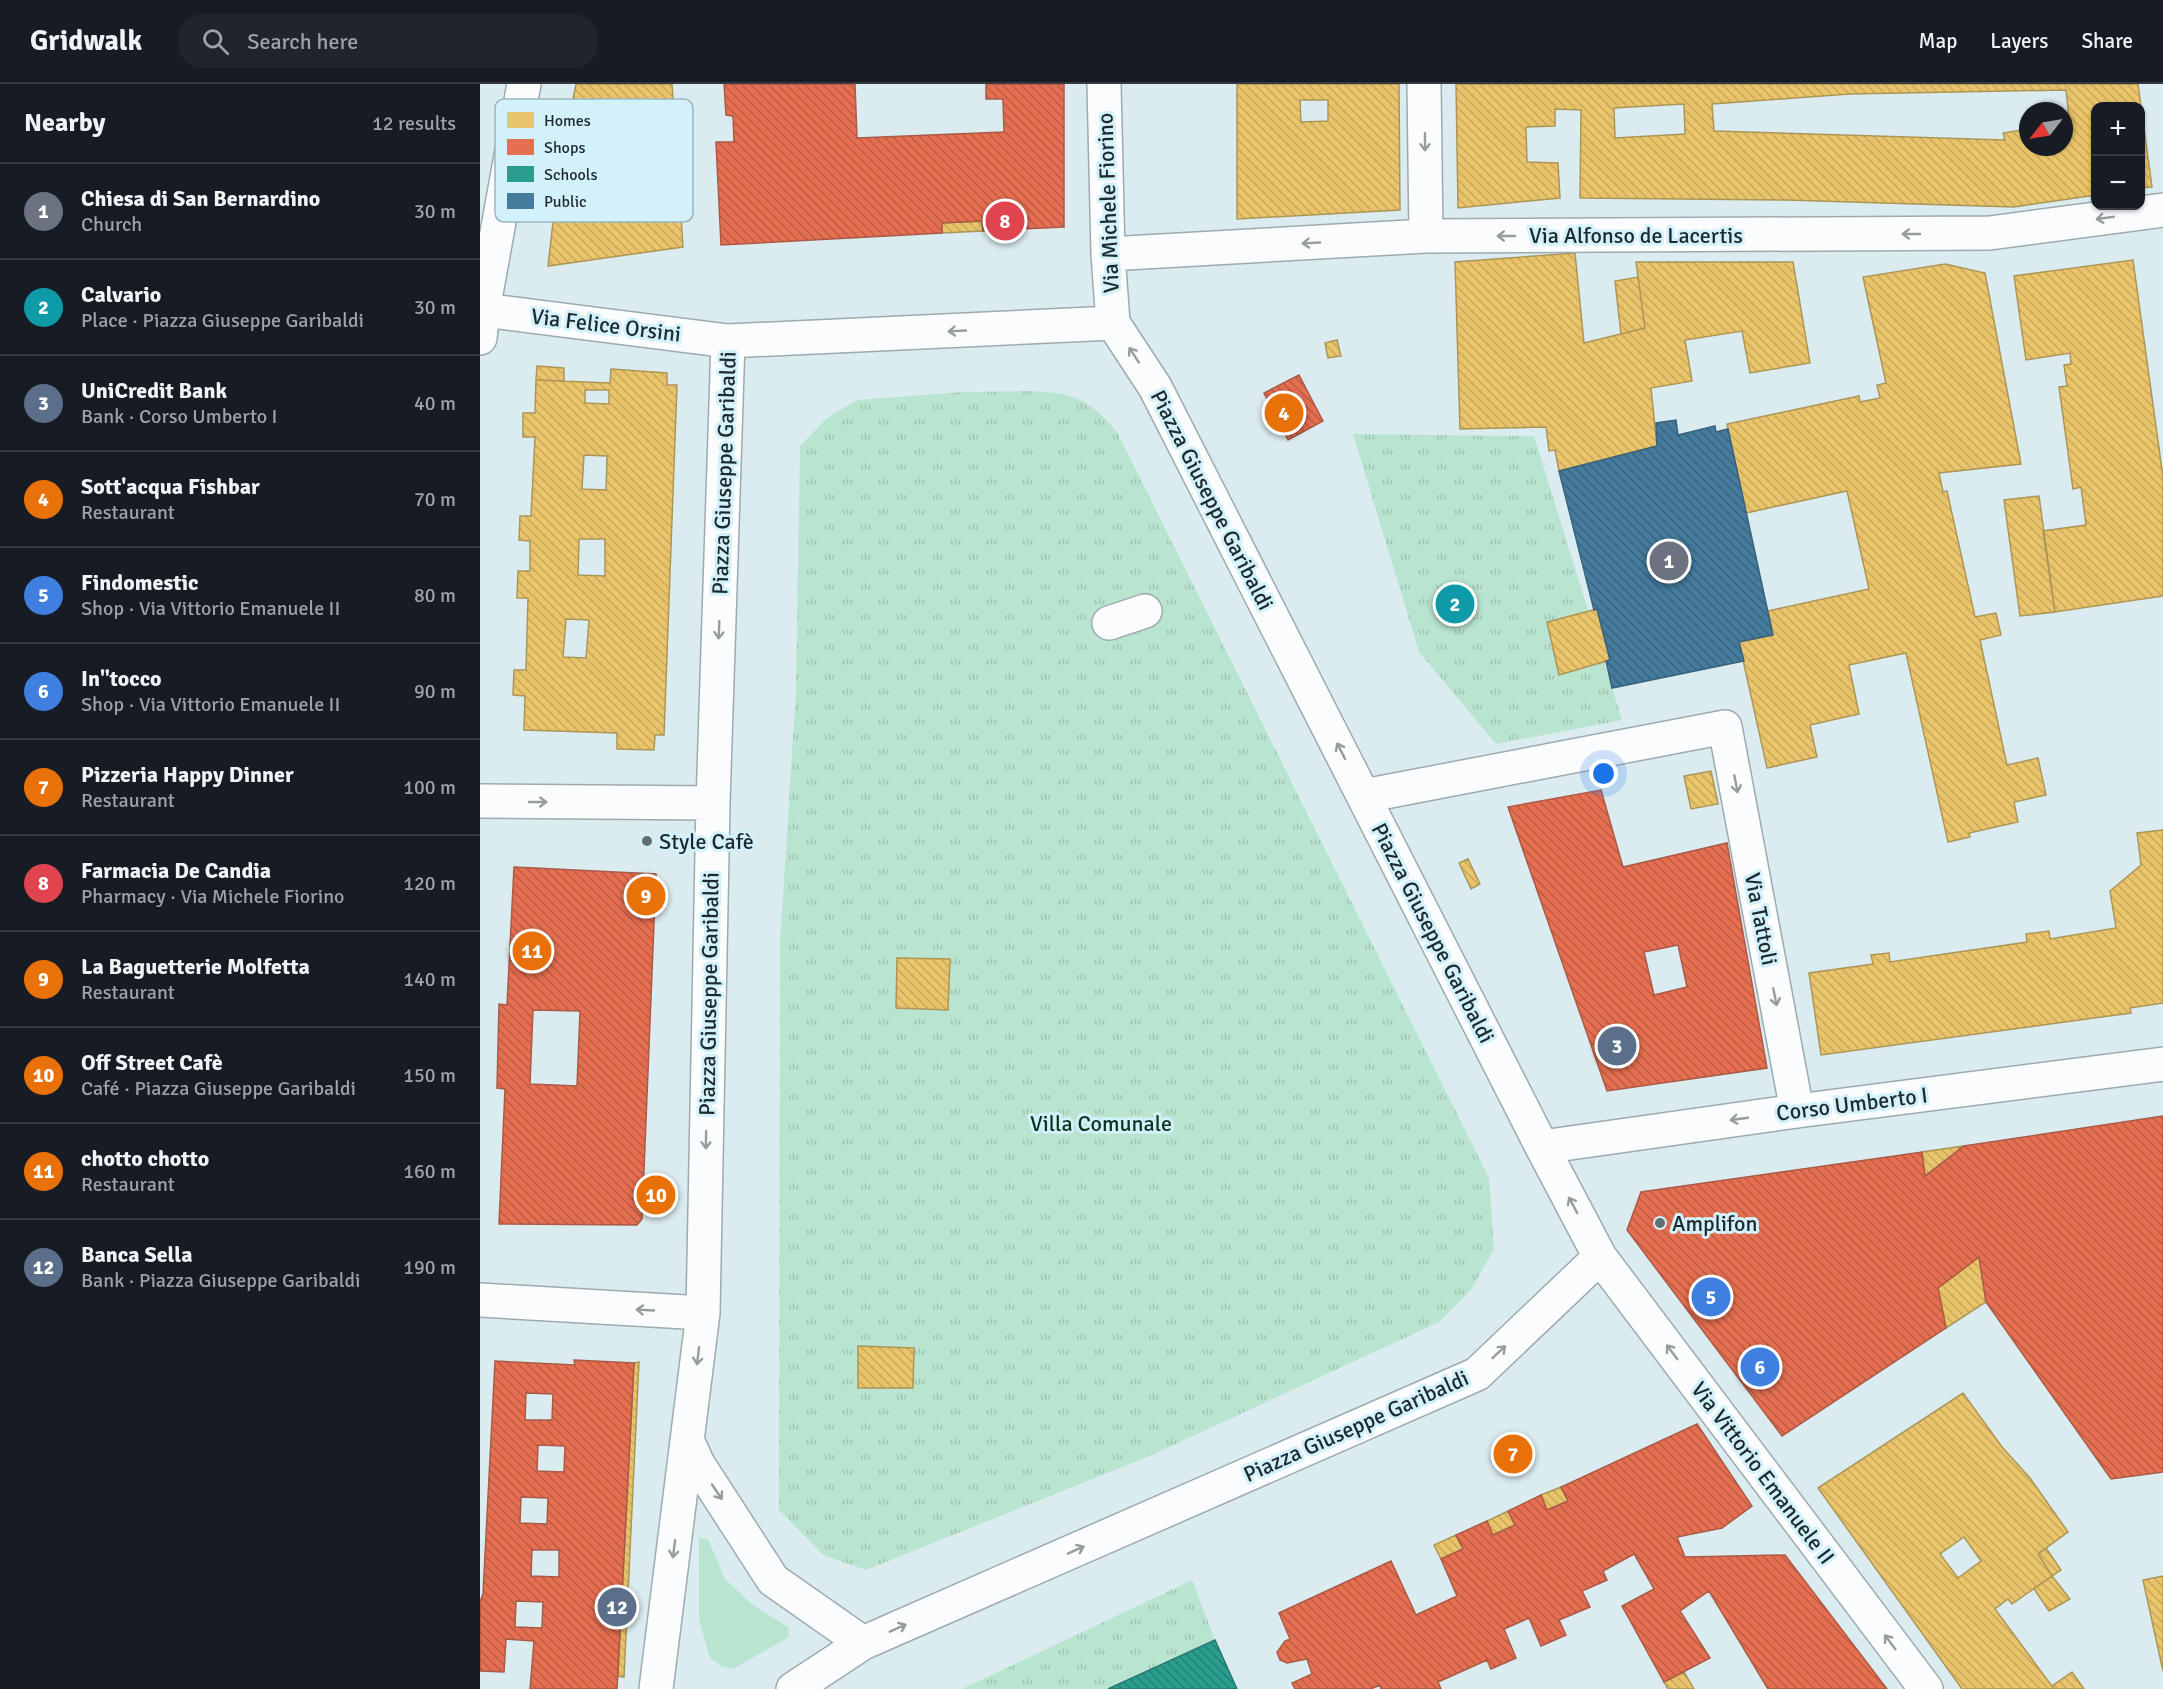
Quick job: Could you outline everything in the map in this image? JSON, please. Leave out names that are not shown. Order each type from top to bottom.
[{"type":"street","points":[[521,99],[524,84]]},
{"type":"street","name":"Via Michele Fiorino","points":[[1104,84],[1108,254],[1113,323]]},
{"type":"street","points":[[1424,84],[1425,236]]},
{"type":"street","name":"Via Alfonso de Lacertis","points":[[1108,254],[1425,236],[1990,233],[2163,210]]},
{"type":"street","points":[[482,324],[500,222]]},
{"type":"street","name":"Piazza Giuseppe Garibaldi","points":[[656,1689],[703,1313],[713,802],[728,341],[1113,323],[1155,387],[1600,1257],[1476,1374],[863,1643],[793,1689]]},
{"type":"street","name":"Via Felice Orsini","points":[[482,324],[728,341]]},
{"type":"street","points":[[1109,623],[1145,611]]},
{"type":"street","name":"Via Tattoli","points":[[1364,796],[1725,727],[1797,1111]]},
{"type":"street","points":[[480,801],[713,802]]},
{"type":"street","name":"Corso Umberto I","points":[[1542,1147],[1797,1111],[2163,1064]]},
{"type":"street","name":"Via Vittorio Emanuele II","points":[[1600,1257],[1926,1689]]},
{"type":"street","points":[[480,1300],[703,1313]]},
{"type":"street","points":[[688,1442],[698,1464],[772,1580],[863,1643]]},
{"type":"green space","name":"Villa Comunale","points":[[962,392],[1057,393],[1078,399],[1097,411],[1117,432],[1489,1178],[1494,1249],[1471,1290],[1439,1322],[1152,1455],[866,1570],[823,1555],[779,1510],[780,944],[796,689],[800,446],[827,418],[857,400]]},
{"type":"green space","points":[[1353,434],[1534,436],[1622,720],[1496,744],[1419,652]]},
{"type":"green space","points":[[699,1538],[708,1539],[725,1579],[753,1605],[788,1627],[789,1637],[733,1669],[722,1667],[710,1658],[699,1620]]},
{"type":"green space","points":[[1192,1580],[1215,1640],[1109,1689],[962,1689]]},
{"type":"building: Homes","points":[[576,84],[672,84],[673,99],[573,99]]},
{"type":"building: Homes","points":[[1237,84],[1399,84],[1400,210],[1237,219]],"holes":[[[1300,100],[1328,100],[1328,121],[1301,122]]]},
{"type":"building: Homes","points":[[1456,84],[2138,84],[2140,102],[2091,102],[2091,196],[2014,207],[1786,200],[1580,198],[1581,110],[1555,109],[1555,126],[1526,127],[1527,162],[1558,163],[1560,198],[1458,208]],"holes":[[[2066,90],[2067,102],[2073,102],[2073,156],[2019,156],[2019,130],[2003,133],[2005,140],[1714,131],[1712,104],[1850,94]],[[1684,104],[1685,134],[1615,138],[1614,108]]]},
{"type":"building: Homes","points":[[2145,136],[2152,187],[2145,188]]},
{"type":"building: Homes","points":[[982,221],[983,231],[942,233],[942,223]]},
{"type":"building: Homes","points":[[553,222],[681,222],[683,247],[548,266]]},
{"type":"building: Homes","points":[[1575,253],[1584,343],[1645,328],[1636,262],[1793,262],[1810,363],[1750,373],[1742,331],[1685,340],[1692,381],[1651,388],[1657,446],[1559,471],[1555,450],[1549,451],[1546,427],[1460,429],[1455,262]]},
{"type":"building: Homes","points":[[2133,260],[2163,477],[2163,596],[2055,612],[2043,531],[2086,525],[2081,487],[2073,489],[2059,387],[2067,386],[2064,365],[2071,364],[2070,353],[2026,360],[2014,276]]},
{"type":"building: Homes","points":[[1945,264],[1985,273],[2021,464],[1939,473],[1943,492],[1947,491],[1975,617],[1996,613],[2001,635],[1980,640],[2007,765],[2038,758],[2046,795],[2014,802],[2018,822],[1969,833],[1970,837],[1948,842],[1906,653],[1849,665],[1859,714],[1810,725],[1817,757],[1767,768],[1739,642],[1773,635],[1768,611],[1869,589],[1847,491],[1746,513],[1727,424],[1859,396],[1860,402],[1880,398],[1877,385],[1886,383],[1863,277]]},
{"type":"building: Homes","points":[[1638,277],[1645,328],[1621,334],[1615,281]]},
{"type":"building: Homes","points":[[1337,340],[1341,356],[1328,358],[1325,343]]},
{"type":"building: Homes","points":[[537,366],[564,368],[564,381],[536,380]]},
{"type":"building: Homes","points":[[611,369],[667,373],[667,385],[677,385],[664,735],[655,735],[654,750],[617,749],[617,733],[524,730],[525,696],[513,695],[514,670],[526,670],[528,598],[517,598],[518,571],[530,571],[530,541],[519,540],[520,516],[531,516],[535,437],[523,437],[523,413],[535,413],[536,380],[610,383]],"holes":[[[585,390],[609,390],[609,404],[585,403]],[[584,455],[607,456],[606,490],[582,489]],[[579,539],[605,539],[605,576],[578,575]],[[566,619],[589,620],[586,658],[563,657]]]},
{"type":"building: Homes","points":[[2039,496],[2055,612],[2020,616],[2004,500]]},
{"type":"building: Homes","points":[[1597,609],[1610,660],[1559,675],[1547,622]]},
{"type":"building: Homes","points":[[1711,771],[1718,804],[1691,809],[1684,776]]},
{"type":"building: Homes","points":[[2163,830],[2163,1003],[2130,1008],[2131,1013],[1821,1055],[1809,973],[1873,964],[1871,955],[1889,953],[1890,962],[2027,942],[2026,934],[2049,931],[2050,939],[2116,928],[2110,891],[2141,865],[2137,833]]},
{"type":"building: Homes","points":[[1468,859],[1480,884],[1471,889],[1459,863]]},
{"type":"building: Homes","points":[[897,958],[950,959],[948,1010],[896,1008]]},
{"type":"building: Homes","points":[[1964,1146],[1925,1176],[1922,1152]]},
{"type":"building: Homes","points":[[1979,1257],[1986,1302],[1946,1328],[1938,1288]]},
{"type":"building: Homes","points":[[858,1346],[914,1348],[913,1388],[858,1388]]},
{"type":"building: Homes","points":[[639,1362],[624,1677],[618,1676],[634,1363]]},
{"type":"building: Homes","points":[[1963,1393],[2002,1447],[2030,1478],[2068,1532],[2038,1554],[2052,1576],[2012,1604],[2008,1599],[1995,1609],[2054,1689],[1962,1689],[1818,1488]],"holes":[[[1964,1537],[1981,1561],[1958,1578],[1940,1554]]]},
{"type":"building: Homes","points":[[1561,1487],[1568,1501],[1547,1510],[1541,1495]]},
{"type":"building: Homes","points":[[1508,1511],[1515,1525],[1493,1535],[1487,1521]]},
{"type":"building: Homes","points":[[1456,1535],[1463,1549],[1441,1559],[1434,1545]]},
{"type":"building: Homes","points":[[2046,1548],[2061,1570],[2052,1576],[2038,1554]]},
{"type":"building: Homes","points":[[2052,1576],[2070,1599],[2049,1611],[2034,1589]]},
{"type":"building: Homes","points":[[2163,1576],[2163,1671],[2143,1580]]},
{"type":"building: Homes","points":[[1684,1672],[1694,1689],[1668,1689],[1664,1682]]},
{"type":"building: Homes","points":[[2072,1672],[2084,1689],[2054,1689],[2052,1686]]},
{"type":"building: Shops","points":[[724,84],[855,84],[857,138],[1004,132],[1003,99],[986,99],[986,84],[1064,84],[1064,227],[983,231],[982,221],[942,223],[942,233],[721,245],[716,142],[734,142],[733,116],[726,115]]},
{"type":"building: Shops","points":[[1299,375],[1323,421],[1288,440],[1264,393]]},
{"type":"building: Shops","points":[[1601,790],[1623,867],[1727,843],[1767,1068],[1607,1091],[1508,807]],"holes":[[[1678,945],[1687,987],[1654,995],[1644,952]]]},
{"type":"building: Shops","points":[[514,867],[656,874],[642,1219],[637,1225],[499,1224],[505,1089],[497,1088],[499,1004],[507,1005]],"holes":[[[533,1010],[580,1011],[577,1086],[530,1084]]]},
{"type":"building: Shops","points":[[2163,1116],[2163,1472],[2111,1479],[1986,1302],[1979,1257],[1938,1288],[1946,1328],[1782,1436],[1627,1230],[1641,1192],[1922,1152],[1925,1176],[1964,1146]]},
{"type":"building: Shops","points":[[574,1360],[634,1363],[617,1689],[530,1689],[534,1641],[506,1639],[504,1672],[480,1671],[480,1602],[483,1594],[495,1361],[575,1365]],"holes":[[[526,1393],[553,1394],[552,1420],[525,1420]],[[538,1445],[565,1446],[564,1472],[537,1471]],[[521,1497],[548,1498],[547,1524],[520,1523]],[[532,1550],[559,1550],[559,1577],[531,1576]],[[516,1601],[543,1602],[542,1628],[515,1627]]]},
{"type":"building: Shops","points":[[1697,1424],[1752,1506],[1722,1528],[1677,1537],[1685,1557],[1785,1555],[1887,1689],[1768,1689],[1709,1591],[1680,1611],[1710,1658],[1664,1682],[1622,1606],[1654,1589],[1634,1554],[1603,1571],[1607,1580],[1582,1591],[1590,1607],[1559,1620],[1566,1635],[1541,1646],[1529,1618],[1504,1629],[1516,1658],[1491,1669],[1487,1660],[1438,1682],[1441,1689],[1381,1689],[1380,1685],[1371,1689],[1295,1689],[1292,1683],[1312,1674],[1307,1659],[1287,1663],[1280,1660],[1277,1652],[1285,1641],[1290,1639],[1279,1613],[1391,1561],[1416,1615],[1457,1596],[1441,1559],[1463,1549],[1456,1535],[1487,1521],[1493,1535],[1515,1525],[1508,1511],[1541,1495],[1547,1510],[1568,1501],[1561,1487]]},
{"type":"building: Schools","points":[[1215,1640],[1237,1689],[1108,1689]]},
{"type":"building: Public","points":[[1676,420],[1678,435],[1715,426],[1716,432],[1728,429],[1773,635],[1739,642],[1744,661],[1612,688],[1606,661],[1610,660],[1597,609],[1594,610],[1559,471],[1657,446],[1656,423]]},
{"type":"place","name":"Farmacia De Candia","points":[[1005,221]]},
{"type":"place","name":"Sott'acqua Fishbar","points":[[1284,413]]},
{"type":"place","name":"Chiesa di San Bernardino","points":[[1669,561]]},
{"type":"place","name":"Calvario","points":[[1455,604]]},
{"type":"place","name":"Style Cafè","points":[[647,841]]},
{"type":"place","name":"La Baguetterie Molfetta","points":[[646,896]]},
{"type":"place","name":"chotto chotto","points":[[532,951]]},
{"type":"place","name":"UniCredit Bank","points":[[1617,1046]]},
{"type":"place","name":"Off Street Cafè","points":[[656,1195]]},
{"type":"place","name":"Amplifon","points":[[1660,1223]]},
{"type":"place","name":"Findomestic","points":[[1711,1297]]},
{"type":"place","name":"In\"tocco","points":[[1760,1367]]},
{"type":"place","name":"Pizzeria Happy Dinner","points":[[1513,1454]]},
{"type":"place","name":"Banca Sella","points":[[617,1607]]}]
